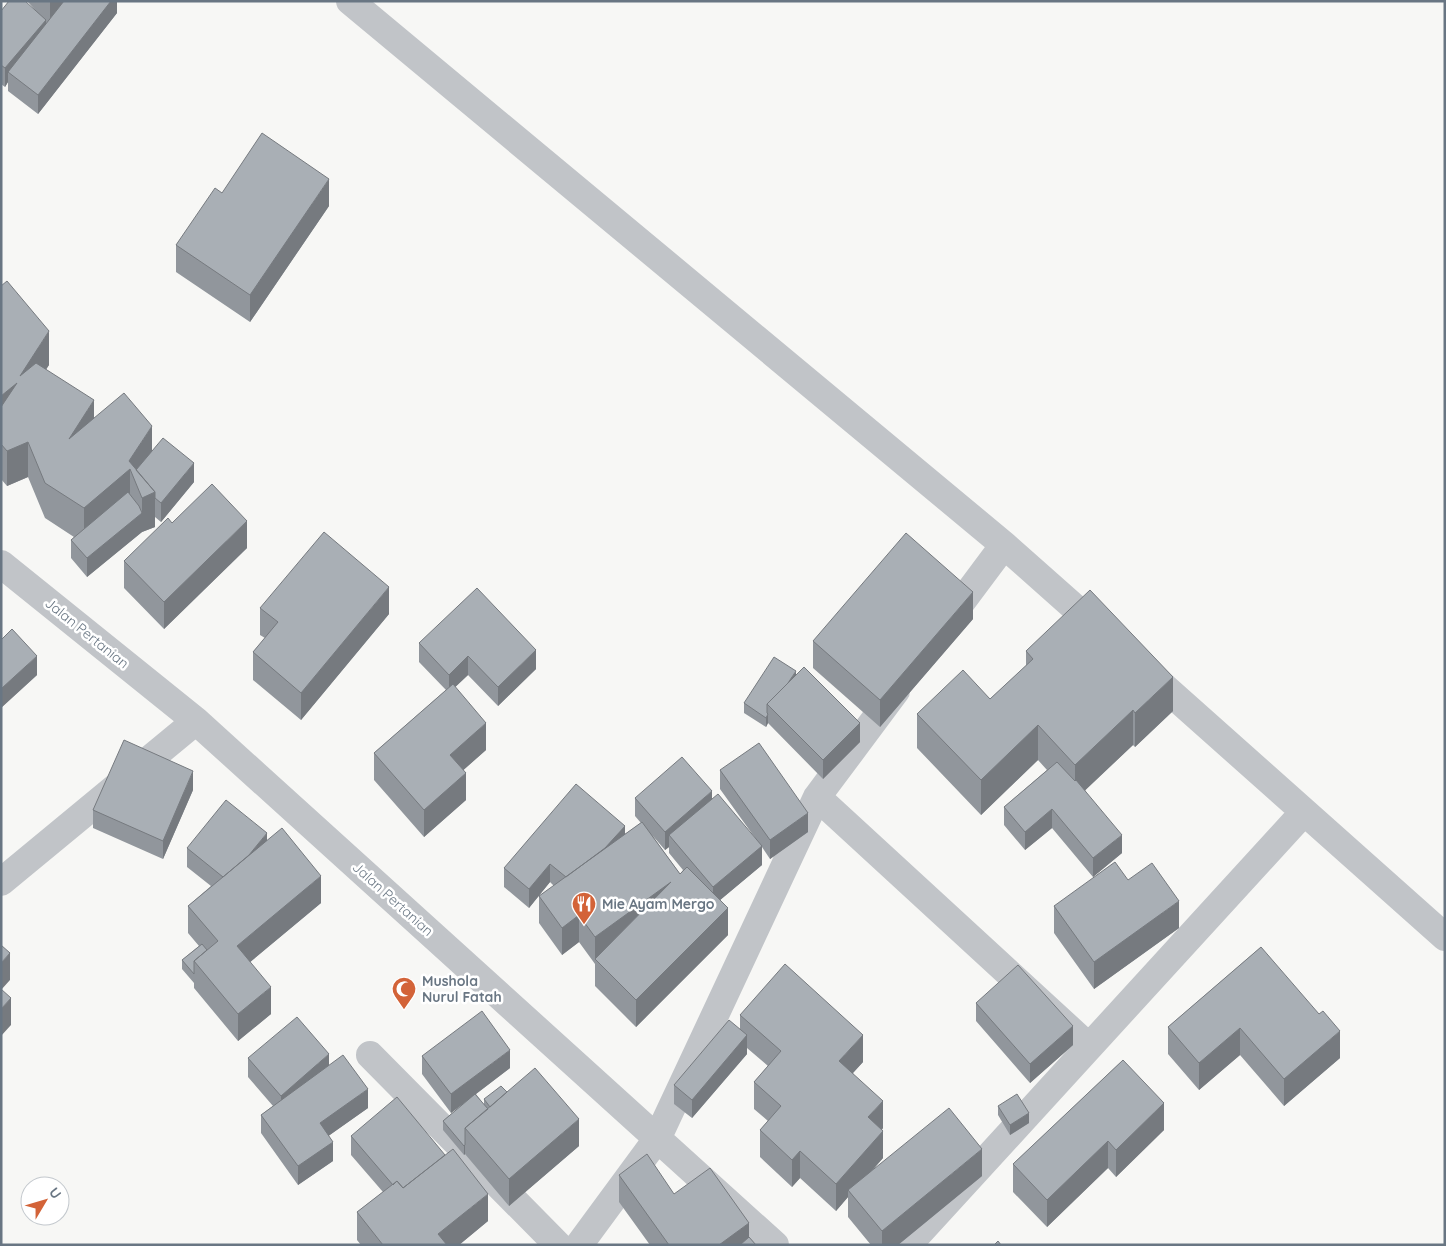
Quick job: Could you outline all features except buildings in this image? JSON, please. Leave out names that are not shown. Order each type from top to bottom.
[{"type":"street","points":[[350,1],[1004,545],[1445,936]]},
{"type":"street","points":[[935,638],[1004,545]]},
{"type":"street","name":"Jalan Pertanian","points":[[1,564],[196,721],[776,1245]]},
{"type":"street","points":[[579,1245],[657,1139],[817,797],[912,668]]},
{"type":"street","points":[[1,882],[196,721]]},
{"type":"street","points":[[817,797],[1089,1047]]},
{"type":"street","points":[[908,1245],[1304,812]]},
{"type":"street","points":[[370,1055],[558,1245]]},
{"type":"place","name":"Mie Ayam Mergo","points":[[584,925]]},
{"type":"place","name":"Mushola Nurul Fatah","points":[[404,1010]]}]
